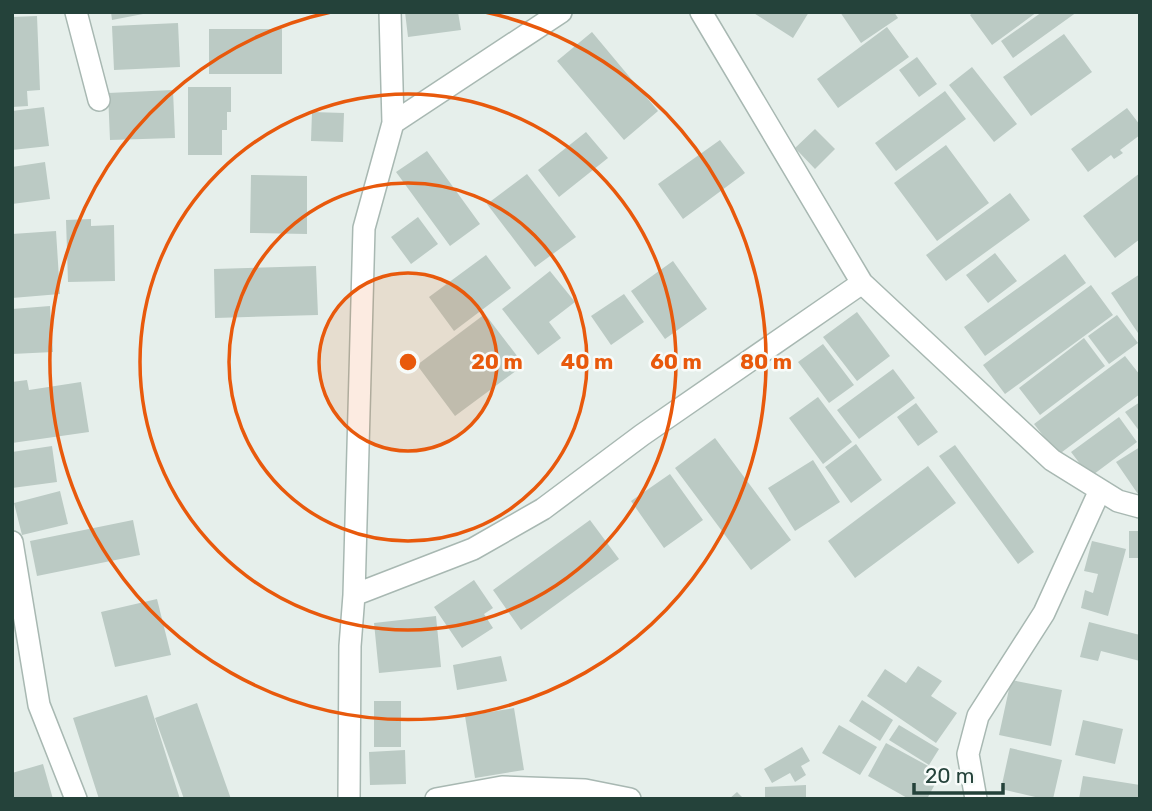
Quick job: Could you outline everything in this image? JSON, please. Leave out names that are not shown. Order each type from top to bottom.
[{"type":"street","points":[[76,12],[99,100]]},
{"type":"street","points":[[349,799],[350,646],[354,595],[364,228],[393,123],[390,12]]},
{"type":"street","points":[[393,123],[561,12]]},
{"type":"street","points":[[701,12],[862,284],[1052,460],[1118,501],[1140,507]]},
{"type":"street","points":[[354,595],[473,549],[543,509],[642,435],[862,284]]},
{"type":"street","points":[[976,799],[968,754],[978,716],[1044,613],[1100,490]]},
{"type":"street","points":[[12,542],[39,705],[76,799]]},
{"type":"street","points":[[436,799],[502,788],[585,790],[630,799]]},
{"type":"building","points":[[111,12],[143,12],[143,14],[112,20]]},
{"type":"building","points":[[405,12],[458,12],[461,30],[408,37]]},
{"type":"building","points":[[752,12],[809,12],[793,38]]},
{"type":"building","points":[[840,12],[894,12],[898,18],[861,43]]},
{"type":"building","points":[[974,12],[1037,12],[992,45],[970,15]]},
{"type":"building","points":[[1042,12],[1077,12],[1013,58],[1001,41]]},
{"type":"building","points":[[37,16],[40,90],[27,91],[28,106],[12,107],[12,17]]},
{"type":"building","points":[[178,23],[180,67],[114,70],[112,26]]},
{"type":"building","points":[[887,27],[909,57],[838,108],[817,79]]},
{"type":"building","points":[[209,29],[282,29],[282,74],[209,74]]},
{"type":"building","points":[[592,32],[658,111],[624,140],[557,61]]},
{"type":"building","points":[[1064,34],[1092,72],[1031,116],[1003,77]]},
{"type":"building","points":[[917,57],[937,84],[919,97],[899,70]]},
{"type":"building","points":[[972,67],[1017,124],[994,142],[949,85]]},
{"type":"building","points":[[188,87],[231,87],[231,112],[227,112],[227,130],[222,130],[222,155],[188,155]]},
{"type":"building","points":[[173,90],[175,138],[110,140],[108,93]]},
{"type":"building","points":[[945,91],[966,119],[896,171],[875,143]]},
{"type":"building","points":[[44,107],[49,146],[12,150],[12,111]]},
{"type":"building","points":[[1127,108],[1140,125],[1140,135],[1120,150],[1123,153],[1114,159],[1111,155],[1088,172],[1071,149]]},
{"type":"building","points":[[312,112],[344,113],[343,142],[311,141]]},
{"type":"building","points":[[815,129],[835,149],[815,169],[795,148]]},
{"type":"building","points":[[586,132],[608,158],[559,197],[538,170]]},
{"type":"building","points":[[720,140],[745,173],[683,219],[658,184]]},
{"type":"building","points":[[946,145],[989,203],[937,241],[894,183]]},
{"type":"building","points":[[427,151],[480,224],[450,246],[396,172]]},
{"type":"building","points":[[45,162],[50,199],[12,204],[12,167]]},
{"type":"building","points":[[1140,173],[1140,239],[1115,258],[1083,216]]},
{"type":"building","points":[[527,174],[576,237],[535,267],[487,204]]},
{"type":"building","points":[[251,175],[307,176],[307,234],[250,233]]},
{"type":"building","points":[[1010,193],[1030,220],[946,281],[926,255]]},
{"type":"building","points":[[418,217],[438,244],[411,264],[391,237]]},
{"type":"building","points":[[91,219],[91,226],[114,225],[115,281],[68,282],[66,220]]},
{"type":"building","points":[[56,231],[60,294],[12,298],[12,234]]},
{"type":"building","points":[[995,253],[1017,281],[988,303],[966,275]]},
{"type":"building","points":[[1065,254],[1086,283],[985,356],[964,327]]},
{"type":"building","points":[[486,255],[511,288],[454,331],[429,297]]},
{"type":"building","points":[[673,261],[707,309],[665,339],[631,291]]},
{"type":"building","points":[[316,266],[318,315],[215,318],[214,269]]},
{"type":"building","points":[[550,271],[575,302],[549,322],[561,338],[538,355],[502,309]]},
{"type":"building","points":[[1140,274],[1140,336],[1111,293]]},
{"type":"building","points":[[1091,285],[1113,315],[1005,394],[983,365]]},
{"type":"building","points":[[624,294],[644,322],[611,345],[591,316]]},
{"type":"building","points":[[50,306],[53,352],[12,354],[12,309]]},
{"type":"building","points":[[857,312],[890,356],[857,381],[823,337]]},
{"type":"building","points":[[485,314],[524,365],[455,416],[417,365]]},
{"type":"building","points":[[1117,315],[1138,343],[1109,364],[1088,336]]},
{"type":"building","points":[[1084,338],[1105,366],[1040,415],[1019,388]]},
{"type":"building","points":[[823,344],[854,385],[829,403],[798,362]]},
{"type":"building","points":[[1125,356],[1140,375],[1140,394],[1058,455],[1034,424]]},
{"type":"building","points":[[893,369],[915,398],[859,439],[837,410]]},
{"type":"building","points":[[27,380],[29,390],[81,382],[89,432],[12,443],[12,382]]},
{"type":"building","points":[[818,397],[852,442],[823,464],[789,418]]},
{"type":"building","points":[[1140,402],[1140,432],[1125,412]]},
{"type":"building","points":[[916,403],[938,432],[918,446],[897,417]]},
{"type":"building","points":[[1119,417],[1137,442],[1090,477],[1071,452]]},
{"type":"building","points":[[715,438],[791,540],[751,570],[675,468]]},
{"type":"building","points":[[856,444],[882,480],[851,503],[825,467]]},
{"type":"building","points":[[955,445],[1034,552],[1018,564],[939,456]]},
{"type":"building","points":[[52,446],[57,482],[12,488],[12,452]]},
{"type":"building","points":[[1140,447],[1140,497],[1116,462]]},
{"type":"building","points":[[813,460],[840,502],[795,531],[768,488]]},
{"type":"building","points":[[928,466],[956,503],[855,578],[828,541]]},
{"type":"building","points":[[670,474],[703,520],[664,548],[631,501]]},
{"type":"building","points":[[60,491],[68,524],[22,535],[14,503]]},
{"type":"building","points":[[133,520],[140,555],[37,576],[30,541]]},
{"type":"building","points":[[590,520],[619,559],[521,630],[493,590]]},
{"type":"building","points":[[1129,531],[1140,531],[1140,558],[1129,558]]},
{"type":"building","points":[[1092,541],[1126,549],[1108,616],[1081,608],[1085,590],[1093,593],[1098,574],[1084,571]]},
{"type":"building","points":[[474,580],[493,608],[484,614],[493,628],[462,648],[434,607]]},
{"type":"building","points":[[157,599],[171,655],[115,667],[101,612]]},
{"type":"building","points":[[436,616],[441,667],[379,673],[374,623]]},
{"type":"building","points":[[1089,622],[1140,635],[1140,661],[1101,651],[1098,661],[1080,657]]},
{"type":"building","points":[[501,656],[507,681],[457,690],[453,665]]},
{"type":"building","points":[[918,666],[942,681],[931,696],[957,713],[936,743],[867,696],[885,669],[906,683]]},
{"type":"building","points":[[1011,680],[1062,690],[1051,746],[999,735]]},
{"type":"building","points":[[147,695],[180,799],[99,799],[73,718]]},
{"type":"building","points":[[862,700],[893,720],[880,741],[849,721]]},
{"type":"building","points":[[374,701],[401,701],[401,747],[374,747]]},
{"type":"building","points":[[197,703],[231,799],[184,799],[155,718]]},
{"type":"building","points":[[514,708],[524,770],[475,778],[465,716]]},
{"type":"building","points":[[1083,720],[1123,729],[1115,764],[1075,755]]},
{"type":"building","points":[[839,725],[877,747],[860,775],[822,753]]},
{"type":"building","points":[[899,725],[939,749],[929,765],[889,740]]},
{"type":"building","points":[[886,743],[941,773],[927,799],[909,799],[868,776]]},
{"type":"building","points":[[802,747],[810,761],[801,766],[806,775],[795,782],[790,773],[772,783],[764,769]]},
{"type":"building","points":[[1010,748],[1062,760],[1053,799],[1001,789]]},
{"type":"building","points":[[405,750],[406,784],[370,785],[369,752]]},
{"type":"building","points":[[43,764],[53,799],[14,799],[12,773]]},
{"type":"building","points":[[1083,776],[1140,785],[1138,799],[1079,799]]},
{"type":"building","points":[[806,785],[806,799],[765,799],[765,787]]},
{"type":"building","points":[[737,792],[744,799],[729,799]]}]
